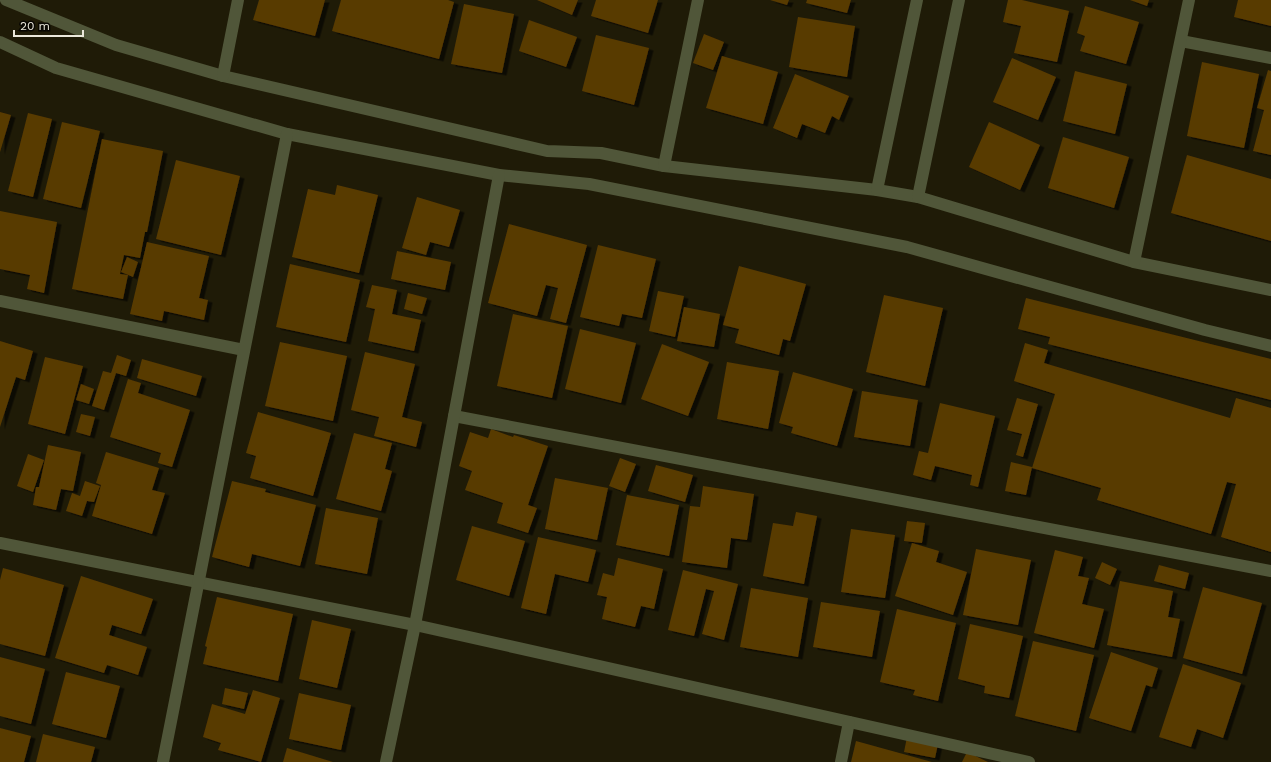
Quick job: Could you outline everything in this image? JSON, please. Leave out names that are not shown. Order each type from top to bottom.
[{"type":"street","points":[[6,0],[116,45],[223,76],[547,151],[601,153],[664,166],[877,190],[918,198],[1134,262],[1271,290]]},
{"type":"street","points":[[223,76],[238,0]]},
{"type":"street","points":[[664,166],[698,0]]},
{"type":"street","points":[[877,190],[917,0]]},
{"type":"street","points":[[918,198],[959,0]]},
{"type":"street","points":[[1134,262],[1189,0]]},
{"type":"street","points":[[1180,40],[1271,58]]},
{"type":"street","points":[[0,42],[56,68],[287,134],[499,175],[589,184],[907,247],[1205,330],[1271,346]]},
{"type":"street","points":[[163,762],[287,134]]},
{"type":"street","points":[[386,762],[414,625],[499,175]]},
{"type":"street","points":[[0,301],[244,350]]},
{"type":"street","points":[[454,416],[1271,571]]},
{"type":"street","points":[[0,543],[414,625],[1030,762]]},
{"type":"street","points":[[841,762],[849,722]]},
{"type":"building","points":[[259,0],[325,0],[315,36],[253,20]]},
{"type":"building","points":[[341,0],[448,0],[454,2],[439,59],[332,31]]},
{"type":"building","points":[[537,0],[578,0],[572,15]]},
{"type":"building","points":[[596,0],[658,0],[648,33],[591,16]]},
{"type":"building","points":[[770,0],[789,0],[787,5]]},
{"type":"building","points":[[807,0],[851,0],[847,13],[806,3]]},
{"type":"building","points":[[1008,0],[1022,0],[1069,11],[1057,62],[1014,53],[1021,26],[1003,22]]},
{"type":"building","points":[[1130,0],[1149,0],[1147,6]]},
{"type":"building","points":[[1238,0],[1271,0],[1271,26],[1234,17]]},
{"type":"building","points":[[464,4],[514,14],[502,73],[451,64]]},
{"type":"building","points":[[1085,6],[1139,22],[1126,64],[1080,51],[1085,36],[1077,33]]},
{"type":"building","points":[[798,17],[855,26],[847,77],[789,67]]},
{"type":"building","points":[[529,20],[577,37],[566,67],[519,51]]},
{"type":"building","points":[[704,34],[724,42],[713,70],[693,63]]},
{"type":"building","points":[[596,35],[649,48],[634,105],[582,91]]},
{"type":"building","points":[[722,56],[778,72],[763,124],[706,108]]},
{"type":"building","points":[[1012,58],[1056,77],[1038,120],[993,102]]},
{"type":"building","points":[[1202,62],[1259,74],[1244,148],[1187,136]]},
{"type":"building","points":[[1268,70],[1271,71],[1271,155],[1253,151],[1264,110],[1257,108]]},
{"type":"building","points":[[1075,71],[1127,84],[1115,134],[1063,121]]},
{"type":"building","points":[[795,74],[849,96],[839,120],[832,116],[825,133],[802,124],[797,138],[773,128]]},
{"type":"building","points":[[0,112],[11,115],[0,152]]},
{"type":"building","points":[[28,113],[52,119],[33,197],[8,191]]},
{"type":"building","points":[[62,122],[100,131],[81,208],[43,199]]},
{"type":"building","points":[[989,122],[1040,145],[1020,190],[969,167]]},
{"type":"building","points":[[1063,137],[1129,157],[1114,208],[1048,188]]},
{"type":"building","points":[[102,139],[163,151],[147,232],[145,232],[140,258],[124,255],[120,274],[128,275],[123,299],[72,289]]},
{"type":"building","points":[[1187,155],[1271,179],[1271,241],[1171,213]]},
{"type":"building","points":[[176,160],[240,176],[221,255],[156,239]]},
{"type":"building","points":[[337,185],[378,195],[359,273],[292,257],[308,189],[335,195]]},
{"type":"building","points":[[417,197],[460,210],[449,247],[430,242],[426,255],[402,248]]},
{"type":"building","points":[[0,211],[57,222],[44,293],[27,289],[30,275],[0,269]]},
{"type":"building","points":[[509,224],[587,245],[566,323],[550,319],[558,288],[546,285],[537,316],[488,303]]},
{"type":"building","points":[[147,242],[209,256],[199,298],[208,300],[204,320],[164,311],[162,321],[130,314]]},
{"type":"building","points":[[598,245],[656,259],[642,318],[622,314],[619,326],[580,317]]},
{"type":"building","points":[[397,251],[451,262],[445,290],[391,279]]},
{"type":"building","points":[[127,257],[138,262],[133,277],[121,272]]},
{"type":"building","points":[[290,264],[360,280],[346,342],[276,327]]},
{"type":"building","points":[[739,266],[806,284],[790,341],[783,339],[779,355],[735,343],[739,329],[723,325]]},
{"type":"building","points":[[372,285],[397,290],[392,314],[421,320],[414,351],[368,341],[375,309],[366,307]]},
{"type":"building","points":[[658,291],[684,296],[675,337],[649,331]]},
{"type":"building","points":[[408,293],[427,298],[422,314],[404,309]]},
{"type":"building","points":[[884,295],[943,308],[925,386],[866,372]]},
{"type":"building","points":[[1026,298],[1271,359],[1271,400],[1048,344],[1050,337],[1018,329]]},
{"type":"building","points":[[684,307],[720,314],[714,347],[677,341]]},
{"type":"building","points":[[513,314],[568,326],[552,398],[497,386]]},
{"type":"building","points":[[580,329],[636,343],[621,403],[565,389]]},
{"type":"building","points":[[0,341],[33,351],[25,380],[16,377],[0,427]]},
{"type":"building","points":[[280,342],[347,356],[333,421],[265,406]]},
{"type":"building","points":[[1025,343],[1048,350],[1044,363],[1230,418],[1236,398],[1271,408],[1271,552],[1221,537],[1236,484],[1227,482],[1211,534],[1097,500],[1101,488],[1032,468],[1055,394],[1014,381]]},
{"type":"building","points":[[662,344],[709,362],[688,416],[641,399]]},
{"type":"building","points":[[365,352],[415,364],[402,417],[422,422],[416,447],[374,436],[379,417],[351,410]]},
{"type":"building","points":[[117,355],[131,360],[126,376],[116,373],[104,410],[92,406],[103,371],[111,373]]},
{"type":"building","points":[[45,357],[83,366],[65,434],[28,424]]},
{"type":"building","points":[[142,359],[202,376],[196,396],[137,378]]},
{"type":"building","points":[[727,362],[779,371],[768,429],[717,419]]},
{"type":"building","points":[[793,372],[853,389],[837,446],[791,433],[793,427],[779,423]]},
{"type":"building","points":[[128,379],[141,383],[138,393],[190,410],[172,467],[158,463],[161,453],[110,437]]},
{"type":"building","points":[[81,384],[94,389],[89,404],[76,400]]},
{"type":"building","points":[[862,391],[918,400],[910,446],[854,437]]},
{"type":"building","points":[[1017,398],[1038,404],[1023,457],[1016,455],[1022,434],[1007,430]]},
{"type":"building","points":[[940,403],[995,416],[978,487],[970,485],[972,475],[935,466],[931,480],[913,475],[919,451],[928,453]]},
{"type":"building","points":[[258,412],[331,433],[313,496],[250,478],[256,456],[246,453]]},
{"type":"building","points":[[81,414],[95,417],[90,436],[76,432]]},
{"type":"building","points":[[491,429],[513,437],[514,435],[548,446],[528,505],[537,508],[528,533],[497,523],[503,503],[465,490],[472,471],[459,466],[470,432],[488,438]]},
{"type":"building","points":[[354,433],[392,443],[385,469],[392,471],[381,511],[336,499]]},
{"type":"building","points":[[48,445],[81,452],[73,491],[61,489],[56,510],[33,505],[36,487],[39,487]]},
{"type":"building","points":[[106,452],[159,468],[152,490],[165,493],[152,534],[92,516],[101,485],[96,483]]},
{"type":"building","points":[[28,454],[44,460],[33,492],[17,486]]},
{"type":"building","points":[[620,458],[636,464],[625,492],[609,486]]},
{"type":"building","points":[[1011,462],[1032,467],[1026,495],[1005,491]]},
{"type":"building","points":[[656,465],[693,475],[685,502],[648,491]]},
{"type":"building","points":[[555,478],[608,488],[597,540],[545,529]]},
{"type":"building","points":[[85,481],[100,486],[94,502],[87,501],[82,516],[66,511],[72,493],[80,496]]},
{"type":"building","points":[[232,481],[266,489],[265,492],[316,505],[300,566],[252,554],[249,567],[212,557]]},
{"type":"building","points":[[703,486],[754,494],[747,540],[731,538],[727,568],[682,562],[690,506],[700,507]]},
{"type":"building","points":[[627,495],[679,505],[669,556],[616,545]]},
{"type":"building","points":[[326,508],[378,518],[367,574],[315,564]]},
{"type":"building","points":[[796,512],[817,516],[804,584],[763,576],[773,523],[793,526]]},
{"type":"building","points":[[907,521],[925,523],[922,543],[904,541]]},
{"type":"building","points":[[472,526],[525,541],[509,596],[456,580]]},
{"type":"building","points":[[851,529],[895,535],[885,598],[841,592]]},
{"type":"building","points":[[538,537],[596,550],[588,582],[555,574],[546,614],[521,608]]},
{"type":"building","points":[[912,543],[939,551],[936,562],[967,572],[953,615],[895,596]]},
{"type":"building","points":[[976,549],[1031,560],[1018,625],[963,615]]},
{"type":"building","points":[[1055,550],[1083,557],[1078,576],[1089,578],[1082,604],[1104,609],[1094,648],[1034,633]]},
{"type":"building","points":[[618,558],[663,569],[654,609],[641,606],[635,627],[602,619],[607,597],[597,595],[603,573],[614,576]]},
{"type":"building","points":[[1102,562],[1117,569],[1110,585],[1095,578]]},
{"type":"building","points":[[1159,565],[1189,573],[1185,589],[1154,581]]},
{"type":"building","points":[[3,568],[64,585],[45,656],[0,644],[0,580]]},
{"type":"building","points":[[683,570],[738,584],[724,640],[702,634],[714,591],[706,589],[694,636],[668,630]]},
{"type":"building","points":[[81,576],[153,599],[141,634],[112,625],[109,635],[147,647],[138,675],[107,665],[104,673],[55,658]]},
{"type":"building","points":[[1120,581],[1173,591],[1168,617],[1180,619],[1172,657],[1107,645]]},
{"type":"building","points":[[1203,587],[1262,603],[1242,674],[1183,658]]},
{"type":"building","points":[[751,588],[808,598],[798,657],[740,647]]},
{"type":"building","points":[[217,597],[293,614],[278,681],[203,664],[207,647],[205,646]]},
{"type":"building","points":[[821,602],[880,611],[872,657],[813,647]]},
{"type":"building","points":[[897,609],[956,623],[938,701],[913,695],[915,690],[880,682]]},
{"type":"building","points":[[312,620],[351,629],[337,688],[299,679]]},
{"type":"building","points":[[970,624],[1023,636],[1009,698],[984,693],[985,686],[958,679]]},
{"type":"building","points":[[1033,641],[1094,655],[1076,731],[1015,716]]},
{"type":"building","points":[[1111,652],[1158,668],[1152,687],[1146,685],[1131,731],[1089,718]]},
{"type":"building","points":[[0,657],[45,669],[31,724],[0,716]]},
{"type":"building","points":[[1183,664],[1241,683],[1223,738],[1197,729],[1191,747],[1159,737]]},
{"type":"building","points":[[66,672],[120,686],[106,738],[52,724]]},
{"type":"building","points":[[225,688],[248,693],[244,709],[222,704]]},
{"type":"building","points":[[253,690],[280,698],[261,762],[218,750],[221,743],[203,737],[212,704],[245,714]]},
{"type":"building","points":[[299,693],[351,705],[341,750],[289,739]]},
{"type":"building","points":[[0,728],[31,736],[24,762],[0,762]]},
{"type":"building","points":[[43,734],[95,747],[91,762],[36,762]]},
{"type":"building","points":[[907,737],[938,744],[935,758],[904,752]]},
{"type":"building","points":[[856,741],[932,762],[851,762]]},
{"type":"building","points":[[287,748],[333,762],[283,762]]},
{"type":"building","points":[[967,752],[988,762],[962,762]]}]
